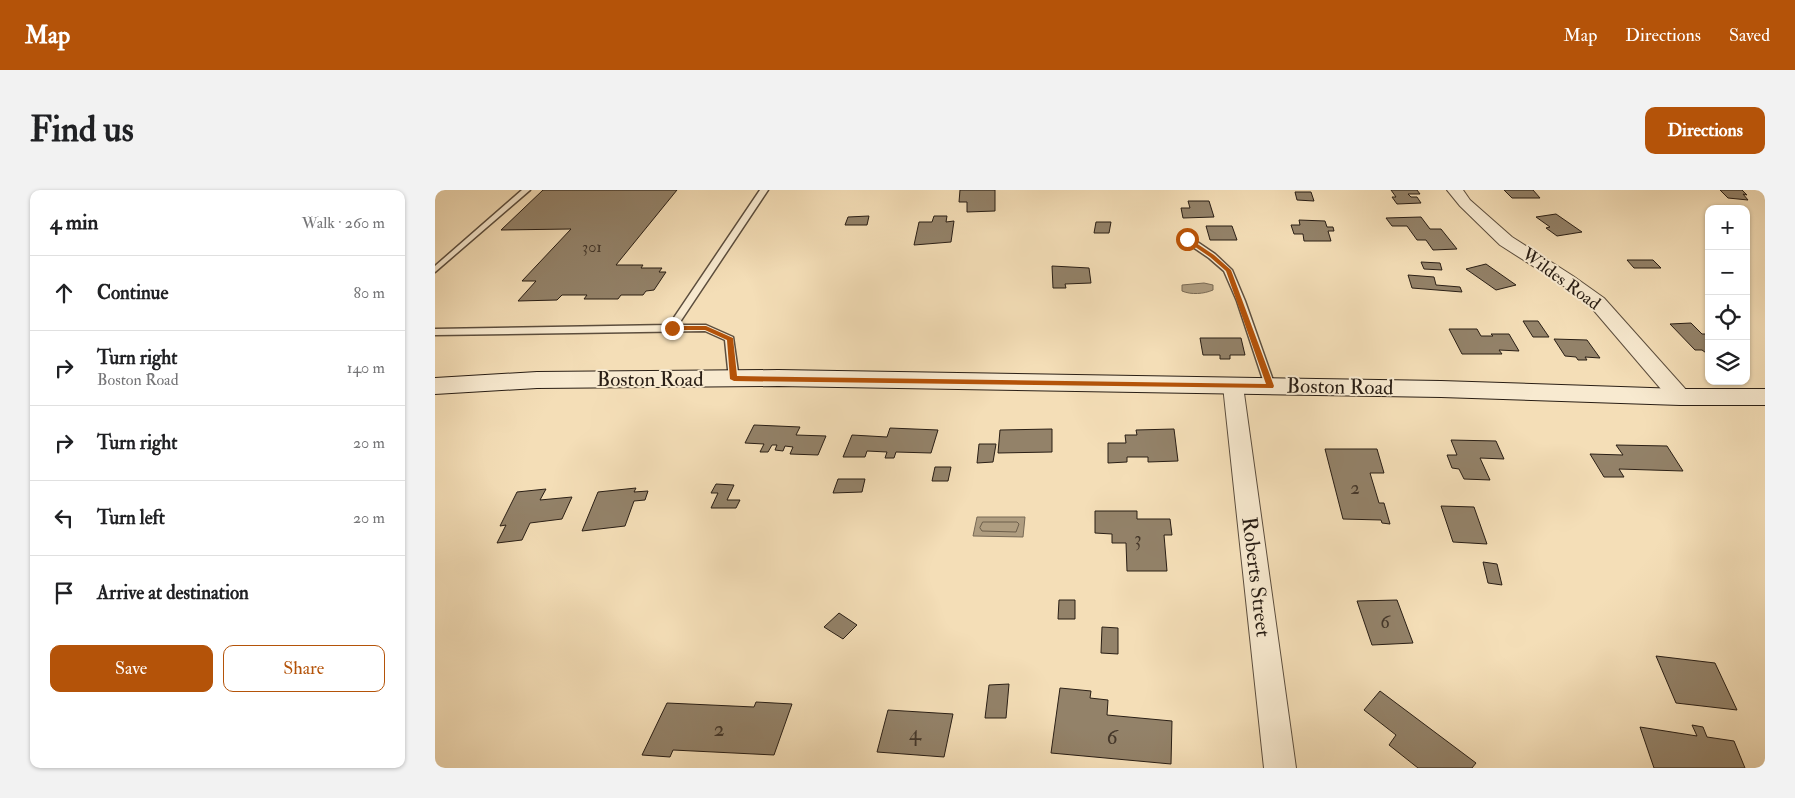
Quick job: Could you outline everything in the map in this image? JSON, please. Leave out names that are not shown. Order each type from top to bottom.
[{"type":"main road","name":"Boston Road","points":[[435,386],[537,380],[734,379],[1270,386],[1441,389],[1680,397],[1765,397]]},
{"type":"street","name":"Wildes Road","points":[[1455,190],[1465,203],[1505,241],[1567,280],[1597,302],[1680,397]]},
{"type":"street","name":"Roberts Street","points":[[1233,386],[1280,768]]},
{"type":"lane","points":[[435,270],[526,190]]},
{"type":"lane","points":[[672,328],[764,190]]},
{"type":"lane","points":[[1187,239],[1212,256],[1228,270],[1270,386]]},
{"type":"lane","points":[[435,332],[706,328],[730,339],[734,379]]},
{"type":"water","points":[[1204,283],[1213,285],[1213,290],[1197,294],[1182,291],[1182,285]]},
{"type":"water","points":[[977,517],[1025,517],[1023,537],[973,536]]},
{"type":"building","points":[[543,190],[677,190],[616,265],[643,265],[641,268],[662,268],[659,272],[666,272],[654,290],[646,291],[643,295],[621,295],[618,299],[584,299],[587,295],[562,295],[557,300],[518,301],[536,281],[522,281],[571,229],[501,230]]},
{"type":"building","points":[[960,190],[995,190],[995,211],[967,212],[967,202],[959,202]]},
{"type":"building","points":[[1391,190],[1417,190],[1420,194],[1408,194],[1411,197],[1417,197],[1421,203],[1397,204],[1392,197],[1396,197]]},
{"type":"building","points":[[1504,190],[1533,190],[1540,198],[1512,198]]},
{"type":"building","points":[[1720,190],[1742,190],[1747,195],[1743,194],[1748,200],[1728,198]]},
{"type":"building","points":[[1295,192],[1311,192],[1314,201],[1297,200]]},
{"type":"building","points":[[1188,201],[1209,201],[1214,217],[1183,218],[1181,208],[1190,208]]},
{"type":"building","points":[[1556,214],[1582,232],[1557,236],[1546,228],[1550,227],[1536,217]]},
{"type":"building","points":[[869,216],[867,225],[845,225],[848,217]]},
{"type":"building","points":[[934,216],[947,216],[946,222],[954,221],[951,242],[914,245],[919,222],[932,222]]},
{"type":"building","points":[[1421,217],[1430,229],[1441,229],[1457,249],[1433,250],[1426,240],[1417,240],[1407,226],[1392,226],[1386,218]]},
{"type":"building","points":[[1299,220],[1325,221],[1327,227],[1333,227],[1334,231],[1328,231],[1331,241],[1304,241],[1303,234],[1294,234],[1291,225],[1300,225]]},
{"type":"building","points":[[1096,222],[1111,222],[1109,233],[1094,233]]},
{"type":"building","points":[[1206,226],[1232,226],[1237,240],[1210,240]]},
{"type":"building","points":[[1627,260],[1653,260],[1661,268],[1634,268]]},
{"type":"building","points":[[1421,262],[1440,263],[1442,270],[1424,269]]},
{"type":"building","points":[[1486,264],[1516,285],[1496,290],[1466,269]]},
{"type":"building","points":[[1052,266],[1089,268],[1091,283],[1065,284],[1066,288],[1053,288]]},
{"type":"building","points":[[1408,275],[1434,277],[1436,285],[1460,287],[1462,292],[1412,288]]},
{"type":"building","points":[[1523,321],[1538,321],[1549,337],[1533,337]]},
{"type":"building","points":[[1691,323],[1702,334],[1705,334],[1705,352],[1695,350],[1670,324]]},
{"type":"building","points":[[1449,329],[1477,329],[1481,336],[1509,334],[1519,351],[1499,350],[1502,354],[1462,354]]},
{"type":"building","points":[[1200,338],[1241,338],[1245,355],[1230,355],[1230,359],[1220,359],[1220,355],[1203,355]]},
{"type":"building","points":[[1554,339],[1587,340],[1600,358],[1585,357],[1587,360],[1578,360],[1576,357],[1565,356]]},
{"type":"building","points":[[754,425],[800,427],[796,435],[826,436],[818,455],[790,454],[793,447],[785,446],[783,451],[775,450],[777,445],[772,445],[768,452],[760,452],[764,444],[745,443]]},
{"type":"building","points":[[890,428],[938,430],[931,453],[896,452],[894,458],[885,458],[887,452],[867,451],[865,457],[843,457],[852,435],[887,437]]},
{"type":"building","points":[[1052,429],[1052,452],[998,453],[1000,430]]},
{"type":"building","points":[[1174,429],[1178,461],[1148,462],[1148,457],[1127,457],[1127,462],[1108,463],[1108,443],[1126,443],[1125,435],[1137,435],[1136,430]]},
{"type":"building","points":[[1451,440],[1496,441],[1504,459],[1480,458],[1490,480],[1464,479],[1459,469],[1452,468],[1447,455],[1457,455]]},
{"type":"building","points":[[979,444],[996,444],[993,462],[977,463]]},
{"type":"building","points":[[1616,445],[1667,446],[1683,471],[1619,469],[1624,477],[1604,477],[1590,454],[1623,455]]},
{"type":"building","points":[[1325,449],[1377,449],[1384,473],[1370,473],[1379,503],[1384,503],[1390,524],[1382,523],[1381,520],[1343,519]]},
{"type":"building","points":[[935,467],[951,467],[948,481],[932,481]]},
{"type":"building","points":[[838,479],[865,479],[862,492],[833,493]]},
{"type":"building","points":[[716,484],[734,485],[727,500],[740,500],[736,508],[711,508],[718,493],[711,493]]},
{"type":"building","points":[[636,488],[634,492],[648,491],[645,500],[634,501],[625,526],[582,531],[598,492]]},
{"type":"building","points":[[546,489],[540,500],[572,497],[562,519],[530,523],[522,540],[497,543],[506,525],[500,526],[517,492]]},
{"type":"building","points":[[1441,506],[1474,507],[1487,544],[1453,542]]},
{"type":"building","points":[[1095,511],[1137,511],[1137,519],[1170,519],[1172,535],[1164,535],[1167,571],[1127,571],[1126,543],[1112,543],[1112,534],[1095,533]]},
{"type":"building","points":[[1483,562],[1497,564],[1502,585],[1488,583]]},
{"type":"building","points":[[1059,600],[1075,600],[1075,619],[1058,619]]},
{"type":"building","points":[[1397,600],[1413,643],[1372,645],[1357,601]]},
{"type":"building","points":[[839,613],[857,625],[843,639],[824,627]]},
{"type":"building","points":[[1102,627],[1118,628],[1118,654],[1101,653]]},
{"type":"building","points":[[1656,656],[1715,663],[1737,710],[1676,703]]},
{"type":"building","points":[[1009,684],[1006,718],[985,718],[989,685]]},
{"type":"building","points":[[1060,688],[1091,691],[1090,698],[1108,700],[1107,715],[1172,721],[1171,764],[1051,753]]},
{"type":"building","points":[[1380,691],[1476,763],[1472,768],[1418,768],[1389,745],[1396,735],[1364,710]]},
{"type":"building","points":[[756,702],[792,704],[774,755],[673,750],[670,757],[642,755],[667,703],[754,707]]},
{"type":"building","points":[[888,710],[953,714],[944,757],[877,752]]},
{"type":"building","points":[[1692,725],[1703,727],[1707,737],[1734,741],[1745,768],[1654,768],[1640,727],[1697,736]]},
{"type":"route","points":[[672,328],[706,328],[730,339],[734,379],[778,378],[1270,386],[1241,301],[1228,270],[1212,256],[1187,239]]}]
